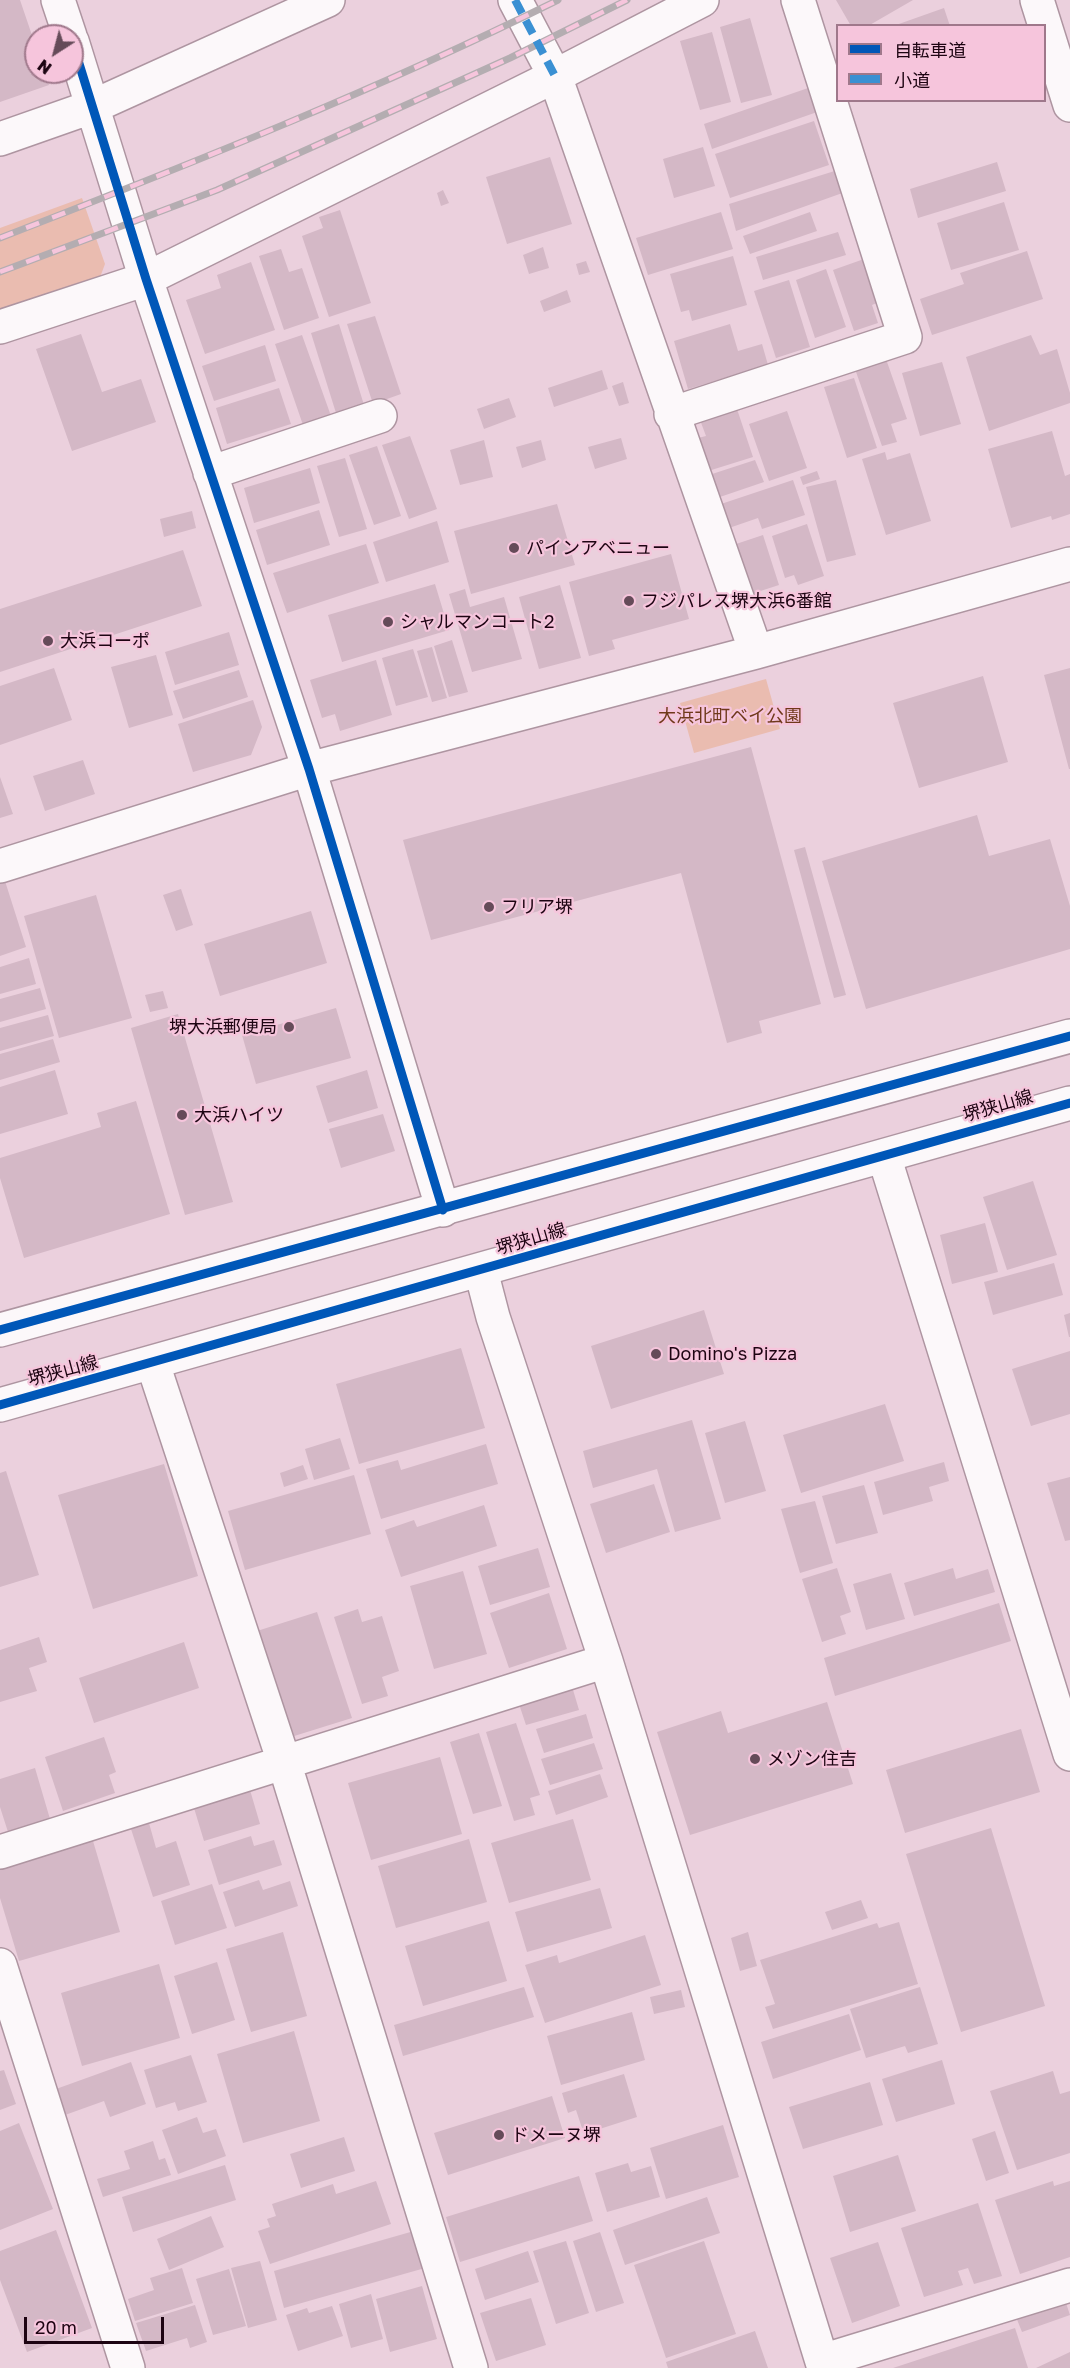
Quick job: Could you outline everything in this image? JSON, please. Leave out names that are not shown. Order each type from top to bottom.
[{"type":"street","points":[[58,0],[66,24]]},
{"type":"street","points":[[0,139],[94,106],[328,0]]},
{"type":"street","points":[[515,0],[555,76],[671,414],[756,652]]},
{"type":"street","points":[[0,327],[146,279],[555,76],[702,0]]},
{"type":"street","points":[[671,414],[905,337],[798,0]]},
{"type":"street","points":[[1037,0],[1045,24]]},
{"type":"street","points":[[1046,29],[1070,105]]},
{"type":"street","points":[[84,76],[146,279],[309,769],[442,1210]]},
{"type":"street","points":[[210,473],[380,416]]},
{"type":"street","points":[[0,866],[309,769],[756,652],[1070,564]]},
{"type":"street","points":[[2,1322],[442,1210],[1070,1036]]},
{"type":"street","name":"堺狭山線","points":[[0,1405],[153,1364],[1070,1103]]},
{"type":"street","points":[[884,1156],[1070,1754]]},
{"type":"street","points":[[481,1271],[493,1317],[606,1661],[823,2364],[1070,2285]]},
{"type":"street","points":[[153,1364],[284,1762],[471,2368]]},
{"type":"street","points":[[0,1852],[606,1661]]},
{"type":"street","points":[[3,1980],[128,2368]]},
{"type":"green space","points":[[82,198],[105,264],[99,280],[0,312],[0,228]]},
{"type":"green space","name":"大浜北町ベイ公園","points":[[766,679],[780,729],[694,753],[680,703]]},
{"type":"building","points":[[0,0],[20,0],[28,24],[24,24],[24,84],[49,85],[0,102]]},
{"type":"building","points":[[836,0],[913,0],[871,24],[850,24]]},
{"type":"building","points":[[944,8],[949,24],[899,24]]},
{"type":"building","points":[[750,18],[772,95],[741,103],[720,27]]},
{"type":"building","points":[[712,32],[731,102],[700,110],[680,41]]},
{"type":"building","points":[[811,87],[820,111],[712,149],[704,124]]},
{"type":"building","points":[[814,121],[829,165],[730,198],[715,154]]},
{"type":"building","points":[[703,147],[715,186],[674,198],[663,159]]},
{"type":"building","points":[[550,157],[572,224],[507,244],[486,177]]},
{"type":"building","points":[[997,162],[1006,191],[918,218],[910,189]]},
{"type":"building","points":[[841,169],[848,191],[736,231],[729,204]]},
{"type":"building","points":[[443,190],[449,203],[441,206],[437,193]]},
{"type":"building","points":[[1004,202],[1019,250],[951,270],[937,223]]},
{"type":"building","points":[[340,210],[371,303],[329,317],[302,236],[323,228],[319,217]]},
{"type":"building","points":[[721,212],[733,249],[648,275],[636,238]]},
{"type":"building","points":[[810,212],[817,231],[750,254],[743,236]]},
{"type":"building","points":[[838,232],[846,255],[763,280],[756,257]]},
{"type":"building","points":[[543,247],[549,268],[529,274],[523,255]]},
{"type":"building","points":[[281,249],[289,272],[302,268],[319,318],[284,330],[259,256]]},
{"type":"building","points":[[1027,251],[1043,299],[932,335],[920,299],[964,284],[960,273]]},
{"type":"building","points":[[733,256],[747,305],[692,321],[689,310],[681,312],[670,274]]},
{"type":"building","points":[[864,259],[879,302],[872,305],[878,323],[854,331],[833,270]]},
{"type":"building","points":[[586,261],[590,272],[579,275],[576,264]]},
{"type":"building","points":[[251,262],[275,330],[205,354],[186,300],[221,288],[217,275]]},
{"type":"building","points":[[826,269],[846,327],[815,338],[796,280]]},
{"type":"building","points":[[789,280],[810,347],[776,358],[754,291]]},
{"type":"building","points":[[567,290],[571,302],[544,312],[540,301]]},
{"type":"building","points":[[375,316],[401,394],[373,404],[347,324]]},
{"type":"building","points":[[339,324],[364,405],[336,413],[311,333]]},
{"type":"building","points":[[730,324],[738,351],[762,344],[768,365],[688,389],[674,341]]},
{"type":"building","points":[[81,334],[102,392],[141,379],[156,422],[72,451],[36,349]]},
{"type":"building","points":[[302,335],[331,416],[303,425],[275,344]]},
{"type":"building","points":[[1031,335],[1040,355],[1057,349],[1070,393],[1070,403],[989,431],[966,357]]},
{"type":"building","points":[[265,345],[276,381],[214,401],[202,366]]},
{"type":"building","points":[[886,359],[907,419],[891,424],[897,442],[882,446],[855,369]]},
{"type":"building","points":[[942,362],[961,424],[920,436],[902,373]]},
{"type":"building","points":[[602,370],[608,389],[554,407],[548,388]]},
{"type":"building","points":[[854,378],[877,448],[847,458],[824,387]]},
{"type":"building","points":[[623,382],[629,403],[619,406],[612,386]]},
{"type":"building","points":[[279,388],[291,424],[227,444],[216,408]]},
{"type":"building","points":[[509,398],[516,417],[484,429],[477,409]]},
{"type":"building","points":[[737,409],[753,457],[705,472],[694,439],[706,436],[700,420]]},
{"type":"building","points":[[787,411],[807,468],[769,481],[749,424]]},
{"type":"building","points":[[1052,431],[1065,476],[1070,474],[1070,514],[1052,520],[1051,516],[1011,528],[988,449]]},
{"type":"building","points":[[410,436],[437,509],[409,519],[382,445]]},
{"type":"building","points":[[621,438],[627,459],[595,469],[588,447]]},
{"type":"building","points":[[484,440],[493,477],[460,485],[450,450]]},
{"type":"building","points":[[541,440],[546,460],[522,468],[516,447]]},
{"type":"building","points":[[377,446],[401,516],[374,525],[349,455]]},
{"type":"building","points":[[885,452],[887,460],[910,453],[931,521],[886,535],[862,459]]},
{"type":"building","points":[[345,458],[367,529],[339,537],[317,466]]},
{"type":"building","points":[[755,460],[764,482],[714,499],[706,476]]},
{"type":"building","points":[[310,468],[320,503],[254,523],[244,488]]},
{"type":"building","points":[[817,471],[820,479],[803,485],[800,477]]},
{"type":"building","points":[[793,480],[805,515],[762,529],[758,518],[729,528],[721,504]]},
{"type":"building","points":[[836,480],[856,555],[827,562],[806,487]]},
{"type":"building","name":"パインアベニュー","points":[[557,504],[575,565],[471,594],[454,531]]},
{"type":"building","points":[[319,510],[330,545],[267,565],[256,530]]},
{"type":"building","points":[[192,511],[196,528],[164,537],[160,519]]},
{"type":"building","points":[[437,521],[449,562],[386,582],[373,542]]},
{"type":"building","points":[[807,524],[824,576],[798,585],[794,575],[785,578],[772,536]]},
{"type":"building","points":[[763,535],[779,585],[742,597],[727,547]]},
{"type":"building","points":[[366,544],[379,583],[287,613],[273,573]]},
{"type":"building","name":"大浜コーポ","points":[[183,550],[202,606],[0,672],[0,609]]},
{"type":"building","name":"フジパレス堺大浜6番館","points":[[671,554],[689,619],[612,640],[615,649],[589,656],[569,582]]},
{"type":"building","name":"シャルマンコート2","points":[[435,584],[449,630],[342,662],[328,615]]},
{"type":"building","points":[[560,585],[581,658],[539,669],[519,597]]},
{"type":"building","points":[[465,589],[470,607],[504,597],[522,659],[472,672],[449,594]]},
{"type":"building","points":[[229,632],[239,665],[175,685],[165,652]]},
{"type":"building","points":[[452,640],[468,692],[449,697],[434,646]]},
{"type":"building","points":[[432,647],[447,698],[432,702],[417,651]]},
{"type":"building","points":[[413,649],[428,697],[396,706],[382,658]]},
{"type":"building","points":[[156,655],[173,715],[129,728],[111,667]]},
{"type":"building","points":[[376,660],[392,715],[340,731],[335,714],[322,718],[310,680]]},
{"type":"building","points":[[54,668],[72,720],[0,745],[0,686]]},
{"type":"building","points":[[1070,668],[1070,769],[1069,769],[1044,675]]},
{"type":"building","points":[[239,670],[248,697],[183,719],[173,691]]},
{"type":"building","points":[[983,676],[1008,762],[919,788],[893,703]]},
{"type":"building","points":[[253,700],[262,727],[251,755],[193,772],[178,724]]},
{"type":"building","name":"フリア堺","points":[[751,747],[821,1004],[759,1021],[762,1033],[727,1043],[681,873],[431,940],[403,840]]},
{"type":"building","points":[[83,760],[95,794],[45,811],[33,776]]},
{"type":"building","points":[[0,777],[13,814],[0,818]]},
{"type":"building","points":[[977,815],[989,856],[1050,839],[1070,906],[1070,949],[866,1009],[822,861]]},
{"type":"building","points":[[805,847],[846,995],[834,998],[794,850]]},
{"type":"building","points":[[5,881],[26,947],[0,956],[0,883]]},
{"type":"building","points":[[181,889],[193,925],[176,931],[163,895]]},
{"type":"building","points":[[96,895],[132,1018],[59,1038],[24,916]]},
{"type":"building","points":[[311,911],[327,963],[220,996],[204,944]]},
{"type":"building","points":[[29,958],[36,984],[0,994],[0,967]]},
{"type":"building","points":[[40,988],[46,1009],[0,1022],[0,999]]},
{"type":"building","points":[[163,991],[168,1008],[150,1012],[145,995]]},
{"type":"building","points":[[336,1008],[351,1058],[256,1084],[242,1035]]},
{"type":"building","name":"大浜ハイツ","points":[[178,1014],[233,1202],[185,1215],[131,1028]]},
{"type":"building","points":[[48,1015],[54,1036],[0,1051],[0,1028]]},
{"type":"building","points":[[53,1039],[60,1062],[0,1080],[0,1054]]},
{"type":"building","points":[[55,1070],[68,1114],[0,1134],[0,1087]]},
{"type":"building","points":[[367,1070],[378,1108],[328,1123],[316,1086]]},
{"type":"building","points":[[136,1101],[170,1214],[24,1258],[0,1178],[0,1158],[101,1127],[97,1113]]},
{"type":"building","points":[[383,1114],[395,1151],[341,1168],[329,1129]]},
{"type":"building","points":[[1033,1181],[1057,1255],[1007,1270],[983,1197]]},
{"type":"building","points":[[985,1223],[998,1272],[952,1284],[940,1235]]},
{"type":"building","points":[[1054,1263],[1063,1295],[993,1315],[984,1282]]},
{"type":"building","points":[[704,1310],[724,1374],[611,1409],[591,1346]]},
{"type":"building","points":[[1070,1313],[1070,1337],[1069,1337],[1064,1315]]},
{"type":"building","points":[[461,1348],[485,1428],[359,1464],[336,1384]]},
{"type":"building","points":[[1070,1351],[1070,1414],[1031,1426],[1012,1369]]},
{"type":"building","points":[[885,1404],[904,1461],[801,1493],[783,1435]]},
{"type":"building","points":[[692,1420],[721,1519],[675,1532],[657,1469],[593,1488],[583,1451]]},
{"type":"building","points":[[745,1421],[766,1491],[725,1503],[705,1433]]},
{"type":"building","points":[[340,1438],[350,1469],[314,1480],[305,1449]]},
{"type":"building","points":[[486,1444],[498,1484],[381,1519],[366,1469],[398,1460],[401,1470]]},
{"type":"building","points":[[944,1462],[949,1481],[929,1487],[933,1501],[883,1515],[874,1482]]},
{"type":"building","points":[[164,1464],[198,1576],[93,1609],[58,1495]]},
{"type":"building","points":[[303,1465],[308,1479],[284,1487],[280,1473]]},
{"type":"building","points":[[6,1471],[39,1575],[0,1587],[0,1473]]},
{"type":"building","points":[[354,1475],[371,1534],[245,1570],[228,1511]]},
{"type":"building","points":[[1070,1477],[1070,1540],[1065,1541],[1047,1483]]},
{"type":"building","points":[[654,1484],[670,1532],[606,1553],[590,1504]]},
{"type":"building","points":[[864,1485],[878,1533],[836,1544],[822,1496]]},
{"type":"building","points":[[815,1501],[833,1563],[800,1573],[781,1509]]},
{"type":"building","points":[[484,1505],[497,1546],[401,1577],[385,1530],[414,1520],[417,1527]]},
{"type":"building","points":[[538,1548],[550,1587],[490,1605],[478,1566]]},
{"type":"building","points":[[837,1568],[851,1612],[840,1616],[846,1634],[822,1642],[802,1579]]},
{"type":"building","points":[[953,1568],[956,1579],[988,1569],[995,1592],[914,1616],[904,1583]]},
{"type":"building","points":[[463,1571],[487,1654],[434,1669],[410,1586]]},
{"type":"building","points":[[891,1573],[905,1619],[866,1630],[853,1584]]},
{"type":"building","points":[[549,1593],[567,1649],[509,1668],[490,1613]]},
{"type":"building","points":[[999,1603],[1011,1641],[835,1696],[824,1658]]},
{"type":"building","points":[[358,1609],[362,1622],[382,1616],[399,1671],[382,1677],[388,1696],[362,1704],[334,1617]]},
{"type":"building","points":[[317,1612],[352,1718],[291,1737],[257,1631]]},
{"type":"building","points":[[39,1637],[47,1662],[29,1668],[37,1691],[0,1702],[0,1650]]},
{"type":"building","points":[[184,1642],[199,1688],[94,1723],[79,1678]]},
{"type":"building","points":[[571,1683],[579,1710],[526,1725],[517,1698]]},
{"type":"building","name":"メゾン住吉","points":[[827,1702],[853,1784],[690,1835],[657,1732],[721,1711],[728,1733]]},
{"type":"building","points":[[586,1714],[593,1738],[544,1753],[536,1729]]},
{"type":"building","points":[[516,1723],[540,1795],[530,1798],[535,1815],[514,1821],[486,1732]]},
{"type":"building","points":[[1021,1729],[1040,1792],[905,1833],[886,1770]]},
{"type":"building","points":[[479,1733],[502,1806],[473,1814],[450,1742]]},
{"type":"building","points":[[104,1737],[116,1772],[109,1775],[115,1793],[63,1811],[45,1757]]},
{"type":"building","points":[[594,1743],[603,1769],[550,1785],[541,1759]]},
{"type":"building","points":[[440,1757],[462,1834],[371,1860],[348,1783]]},
{"type":"building","points":[[35,1768],[50,1819],[8,1832],[0,1807],[0,1779]]},
{"type":"building","points":[[600,1774],[608,1797],[556,1815],[548,1791]]},
{"type":"building","points":[[250,1790],[260,1824],[204,1841],[194,1808]]},
{"type":"building","points":[[573,1819],[591,1880],[509,1903],[491,1843]]},
{"type":"building","points":[[149,1823],[156,1848],[176,1841],[190,1885],[153,1897],[131,1829]]},
{"type":"building","points":[[991,1828],[1045,2006],[961,2032],[906,1854]]},
{"type":"building","points":[[251,1836],[254,1846],[274,1840],[282,1865],[219,1885],[208,1850]]},
{"type":"building","points":[[469,1839],[487,1902],[396,1928],[378,1866]]},
{"type":"building","points":[[93,1841],[120,1932],[19,1961],[0,1898],[0,1867]]},
{"type":"building","points":[[259,1880],[263,1890],[290,1881],[298,1906],[235,1927],[223,1892]]},
{"type":"building","points":[[212,1884],[227,1928],[175,1945],[161,1901]]},
{"type":"building","points":[[600,1888],[612,1928],[527,1952],[515,1912]]},
{"type":"building","points":[[861,1900],[868,1918],[832,1930],[825,1912]]},
{"type":"building","points":[[489,1921],[507,1981],[423,2006],[405,1946]]},
{"type":"building","points":[[899,1922],[918,1984],[773,2029],[765,2007],[775,2004],[760,1960],[877,1923],[879,1928]]},
{"type":"building","points":[[283,1932],[307,2016],[251,2032],[226,1949]]},
{"type":"building","points":[[748,1932],[757,1966],[740,1971],[731,1938]]},
{"type":"building","points":[[645,1935],[661,1985],[545,2023],[525,1965],[557,1955],[559,1963]]},
{"type":"building","points":[[217,1962],[235,2020],[192,2034],[174,1976]]},
{"type":"building","points":[[159,1964],[180,2038],[82,2066],[61,1993]]},
{"type":"building","points":[[524,1987],[534,2017],[403,2056],[394,2025]]},
{"type":"building","points":[[920,1987],[938,2044],[908,2053],[905,2046],[866,2058],[850,2009]]},
{"type":"building","points":[[681,1990],[685,2007],[654,2014],[650,1997]]},
{"type":"building","points":[[632,2012],[645,2060],[561,2085],[547,2036]]},
{"type":"building","points":[[849,2014],[861,2050],[773,2079],[761,2042]]},
{"type":"building","points":[[294,2031],[320,2121],[243,2143],[217,2054]]},
{"type":"building","points":[[191,2055],[207,2102],[178,2111],[175,2102],[156,2108],[144,2070]]},
{"type":"building","points":[[942,2060],[955,2104],[896,2122],[882,2079]]},
{"type":"building","points":[[131,2062],[146,2104],[110,2117],[104,2101],[65,2115],[56,2089]]},
{"type":"building","points":[[4,2070],[16,2104],[0,2110],[0,2071]]},
{"type":"building","points":[[1053,2071],[1060,2094],[1070,2091],[1070,2153],[1017,2170],[990,2091]]},
{"type":"building","points":[[624,2074],[637,2117],[584,2134],[576,2110],[568,2113],[562,2093]]},
{"type":"building","points":[[870,2082],[883,2125],[803,2149],[789,2107]]},
{"type":"building","name":"ドメーヌ堺","points":[[552,2096],[565,2138],[448,2175],[434,2133]]},
{"type":"building","points":[[197,2117],[203,2133],[216,2129],[226,2156],[178,2174],[162,2130]]},
{"type":"building","points":[[19,2123],[53,2209],[0,2230],[0,2131]]},
{"type":"building","points":[[723,2125],[739,2177],[666,2199],[650,2148]]},
{"type":"building","points":[[995,2131],[1009,2173],[986,2181],[972,2139]]},
{"type":"building","points":[[344,2137],[355,2171],[301,2188],[290,2154]]},
{"type":"building","points":[[153,2141],[159,2160],[165,2158],[171,2175],[103,2197],[97,2179],[130,2169],[124,2151]]},
{"type":"building","points":[[898,2155],[916,2211],[850,2232],[833,2176]]},
{"type":"building","points":[[628,2163],[631,2172],[651,2166],[660,2197],[607,2212],[595,2173]]},
{"type":"building","points":[[225,2165],[236,2200],[133,2232],[122,2197]]},
{"type":"building","points":[[579,2176],[593,2221],[460,2262],[446,2217]]},
{"type":"building","points":[[376,2181],[391,2224],[270,2264],[258,2231],[270,2227],[267,2219],[276,2216],[272,2204],[333,2184],[336,2194]]},
{"type":"building","points":[[1053,2181],[1054,2186],[1070,2181],[1070,2257],[1020,2274],[995,2200]]},
{"type":"building","points":[[707,2197],[720,2233],[625,2265],[613,2230]]},
{"type":"building","points":[[978,2203],[1002,2276],[974,2284],[968,2268],[958,2271],[963,2285],[924,2297],[901,2228]]},
{"type":"building","points":[[211,2216],[224,2247],[169,2270],[157,2239]]},
{"type":"building","points":[[56,2230],[92,2328],[27,2352],[0,2280],[0,2251]]},
{"type":"building","points":[[414,2231],[425,2268],[284,2308],[274,2271]]},
{"type":"building","points":[[600,2232],[624,2303],[596,2312],[573,2241]]},
{"type":"building","points":[[566,2241],[589,2313],[556,2324],[533,2251]]},
{"type":"building","points":[[704,2241],[736,2334],[666,2358],[634,2265]]},
{"type":"building","points":[[878,2242],[900,2306],[852,2323],[830,2258]]},
{"type":"building","points":[[528,2251],[539,2282],[485,2300],[475,2269]]},
{"type":"building","points":[[260,2261],[277,2320],[248,2328],[231,2268]]},
{"type":"building","points":[[182,2268],[193,2303],[135,2321],[128,2299],[154,2290],[150,2278]]},
{"type":"building","points":[[229,2269],[246,2326],[213,2335],[196,2279]]},
{"type":"building","points":[[422,2286],[437,2339],[390,2352],[376,2299]]},
{"type":"building","points":[[371,2294],[383,2339],[351,2348],[339,2304]]},
{"type":"building","points":[[531,2298],[546,2345],[496,2361],[480,2313]]},
{"type":"building","points":[[1065,2300],[1070,2315],[1022,2332],[1016,2317]]},
{"type":"building","points":[[195,2305],[207,2342],[190,2348],[187,2338],[146,2351],[136,2323]]},
{"type":"building","points":[[332,2306],[343,2336],[298,2351],[286,2315],[307,2308],[309,2313]]},
{"type":"building","points":[[1015,2328],[1028,2368],[893,2368]]},
{"type":"building","points":[[755,2331],[768,2368],[668,2368],[666,2362]]},
{"type":"building","points":[[1070,2352],[1070,2368],[1036,2368]]},
{"type":"railway","points":[[0,238],[351,96],[558,0]]},
{"type":"railway","points":[[0,272],[217,190],[510,58],[627,0]]},
{"type":"marked path","points":[[515,0],[555,76]]},
{"type":"cycle path","points":[[84,80],[146,279],[309,769],[443,1210]]},
{"type":"cycle path","points":[[0,1330],[1070,1036]]},
{"type":"cycle path","points":[[0,1405],[1070,1103]]},
{"type":"place","name":"パインアベニュー","points":[[514,548]]},
{"type":"place","name":"フジパレス堺大浜6番館","points":[[629,601]]},
{"type":"place","name":"シャルマンコート2","points":[[388,622]]},
{"type":"place","name":"大浜コーポ","points":[[48,641]]},
{"type":"place","name":"フリア堺","points":[[489,907]]},
{"type":"place","name":"堺大浜郵便局","points":[[289,1027]]},
{"type":"place","name":"大浜ハイツ","points":[[182,1115]]},
{"type":"place","name":"Domino's Pizza","points":[[656,1354]]},
{"type":"place","name":"メゾン住吉","points":[[755,1759]]},
{"type":"place","name":"ドメーヌ堺","points":[[499,2135]]}]
